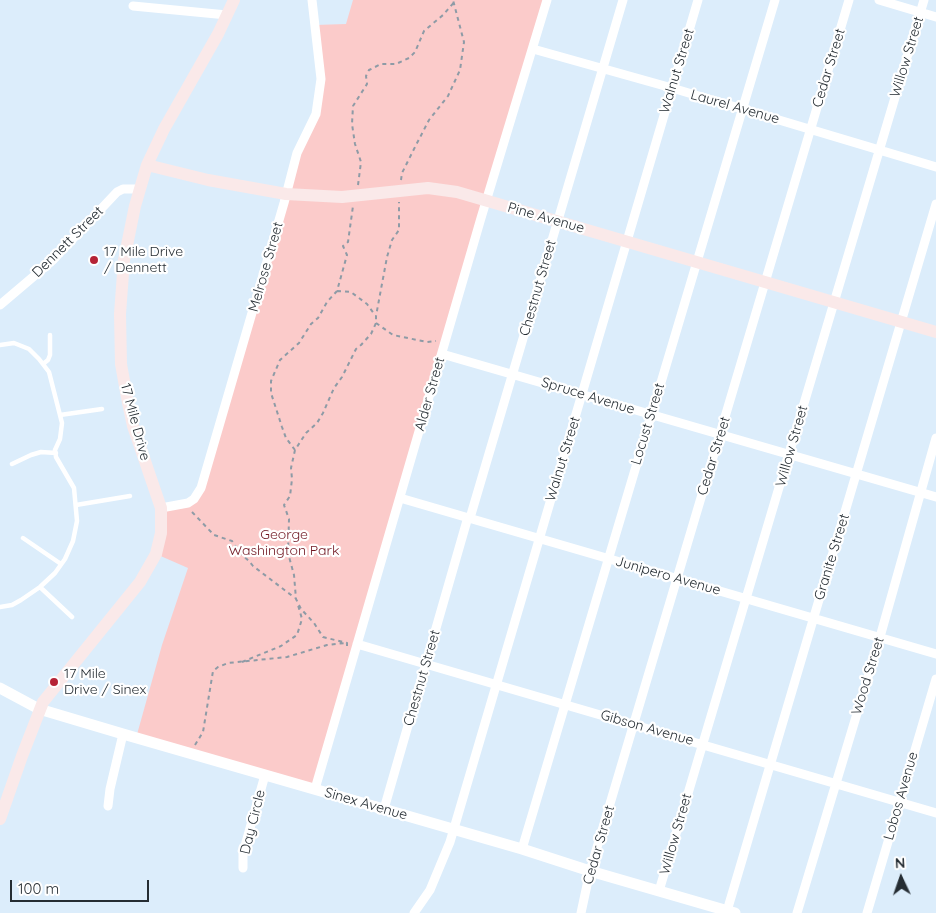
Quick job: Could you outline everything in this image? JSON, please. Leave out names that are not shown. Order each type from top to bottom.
[{"type":"main road","name":"17 Mile Drive","points":[[0,819],[40,709],[49,694],[140,582],[150,566],[159,544],[162,508],[134,426],[121,364],[120,314],[124,260],[128,234],[147,165],[164,129],[214,41],[234,0]]},
{"type":"main road","name":"Pine Avenue","points":[[147,165],[226,184],[286,194],[342,197],[437,188],[457,192],[936,332]]},
{"type":"street","name":"Melrose Street","points":[[188,503],[197,495],[205,476],[297,153],[313,121],[318,106],[321,79],[312,0]]},
{"type":"street","name":"Alder Street","points":[[315,789],[486,200],[547,0]]},
{"type":"street","name":"Chestnut Street","points":[[384,809],[623,0]]},
{"type":"street","name":"Walnut Street","points":[[414,913],[430,890],[438,873],[453,830],[698,0]]},
{"type":"street","name":"Locust Street","points":[[522,849],[607,558],[775,0]]},
{"type":"street","name":"Cedar Street","points":[[581,913],[590,871],[849,0]]},
{"type":"street","points":[[879,0],[936,17]]},
{"type":"street","name":"Willow Street","points":[[660,891],[924,0]]},
{"type":"street","points":[[133,6],[227,15]]},
{"type":"street","name":"Laurel Avenue","points":[[533,49],[672,88],[936,167]]},
{"type":"street","name":"Dennett Street","points":[[0,305],[53,260],[117,192],[123,188],[139,189]]},
{"type":"street","name":"Granite Street","points":[[731,912],[770,764],[936,204]]},
{"type":"street","name":"Spruce Avenue","points":[[442,354],[936,497]]},
{"type":"street","name":"Wood Street","points":[[797,913],[880,637],[936,438]]},
{"type":"street","name":"Junipero Avenue","points":[[400,498],[936,654]]},
{"type":"street","points":[[162,508],[188,503]]},
{"type":"street","name":"Gibson Avenue","points":[[357,644],[936,813]]},
{"type":"street","name":"Lobos Avenue","points":[[867,913],[936,679]]},
{"type":"street","name":"Sinex Avenue","points":[[0,688],[40,709],[522,849],[731,912]]},
{"type":"street","points":[[108,806],[110,789],[123,734]]},
{"type":"street","name":"Day Circle","points":[[243,868],[243,853],[265,775]]},
{"type":"lane","points":[[43,364],[50,355],[50,335]]},
{"type":"lane","points":[[0,345],[14,344],[29,350],[43,364],[51,378],[62,423],[60,440],[55,450],[56,457],[74,488],[77,521],[73,541],[55,573],[40,587],[12,605],[0,607]]},
{"type":"lane","points":[[60,415],[102,410]]},
{"type":"lane","points":[[12,464],[41,452],[56,452]]},
{"type":"lane","points":[[76,505],[130,496]]},
{"type":"lane","points":[[23,538],[61,564]]},
{"type":"lane","points":[[40,587],[72,617]]},
{"type":"path","points":[[401,184],[402,173],[415,146],[430,120],[448,96],[460,70],[464,42],[454,1]]},
{"type":"path","points":[[295,450],[286,438],[282,427],[272,393],[271,381],[280,360],[299,343],[311,324],[318,318],[327,302],[337,291],[347,255],[343,246],[348,242],[360,179],[361,162],[355,144],[352,124],[353,106],[367,84],[366,76],[369,70],[381,64],[396,64],[409,58],[415,52],[424,31],[454,1]]},
{"type":"path","points":[[242,662],[281,646],[298,635],[302,619],[296,599],[294,575],[288,553],[289,519],[284,505],[290,496],[291,468],[295,450],[306,433],[320,418],[356,349],[371,334],[376,323],[387,257],[392,240],[399,230],[399,202]]},
{"type":"path","points":[[337,291],[351,292],[367,304],[376,316]]},
{"type":"path","points":[[376,323],[393,335],[427,342],[446,340]]},
{"type":"path","points":[[188,503],[192,511],[214,535],[232,541],[240,553],[253,566],[296,599],[301,609],[314,622],[323,637],[347,643]]},
{"type":"path","points":[[345,653],[347,643]]},
{"type":"path","points":[[190,753],[202,732],[214,671],[218,667],[228,663],[287,657],[327,645],[347,643]]},
{"type":"green space","name":"George Washington Park","points":[[353,0],[547,0],[315,789],[136,738],[162,645],[188,568],[156,554],[161,508],[194,499],[297,153],[318,106],[315,25],[346,24]]},
{"type":"place","name":"17 Mile Drive / Dennett","points":[[94,260]]},
{"type":"place","name":"17 Mile Drive / Sinex","points":[[54,682]]}]
